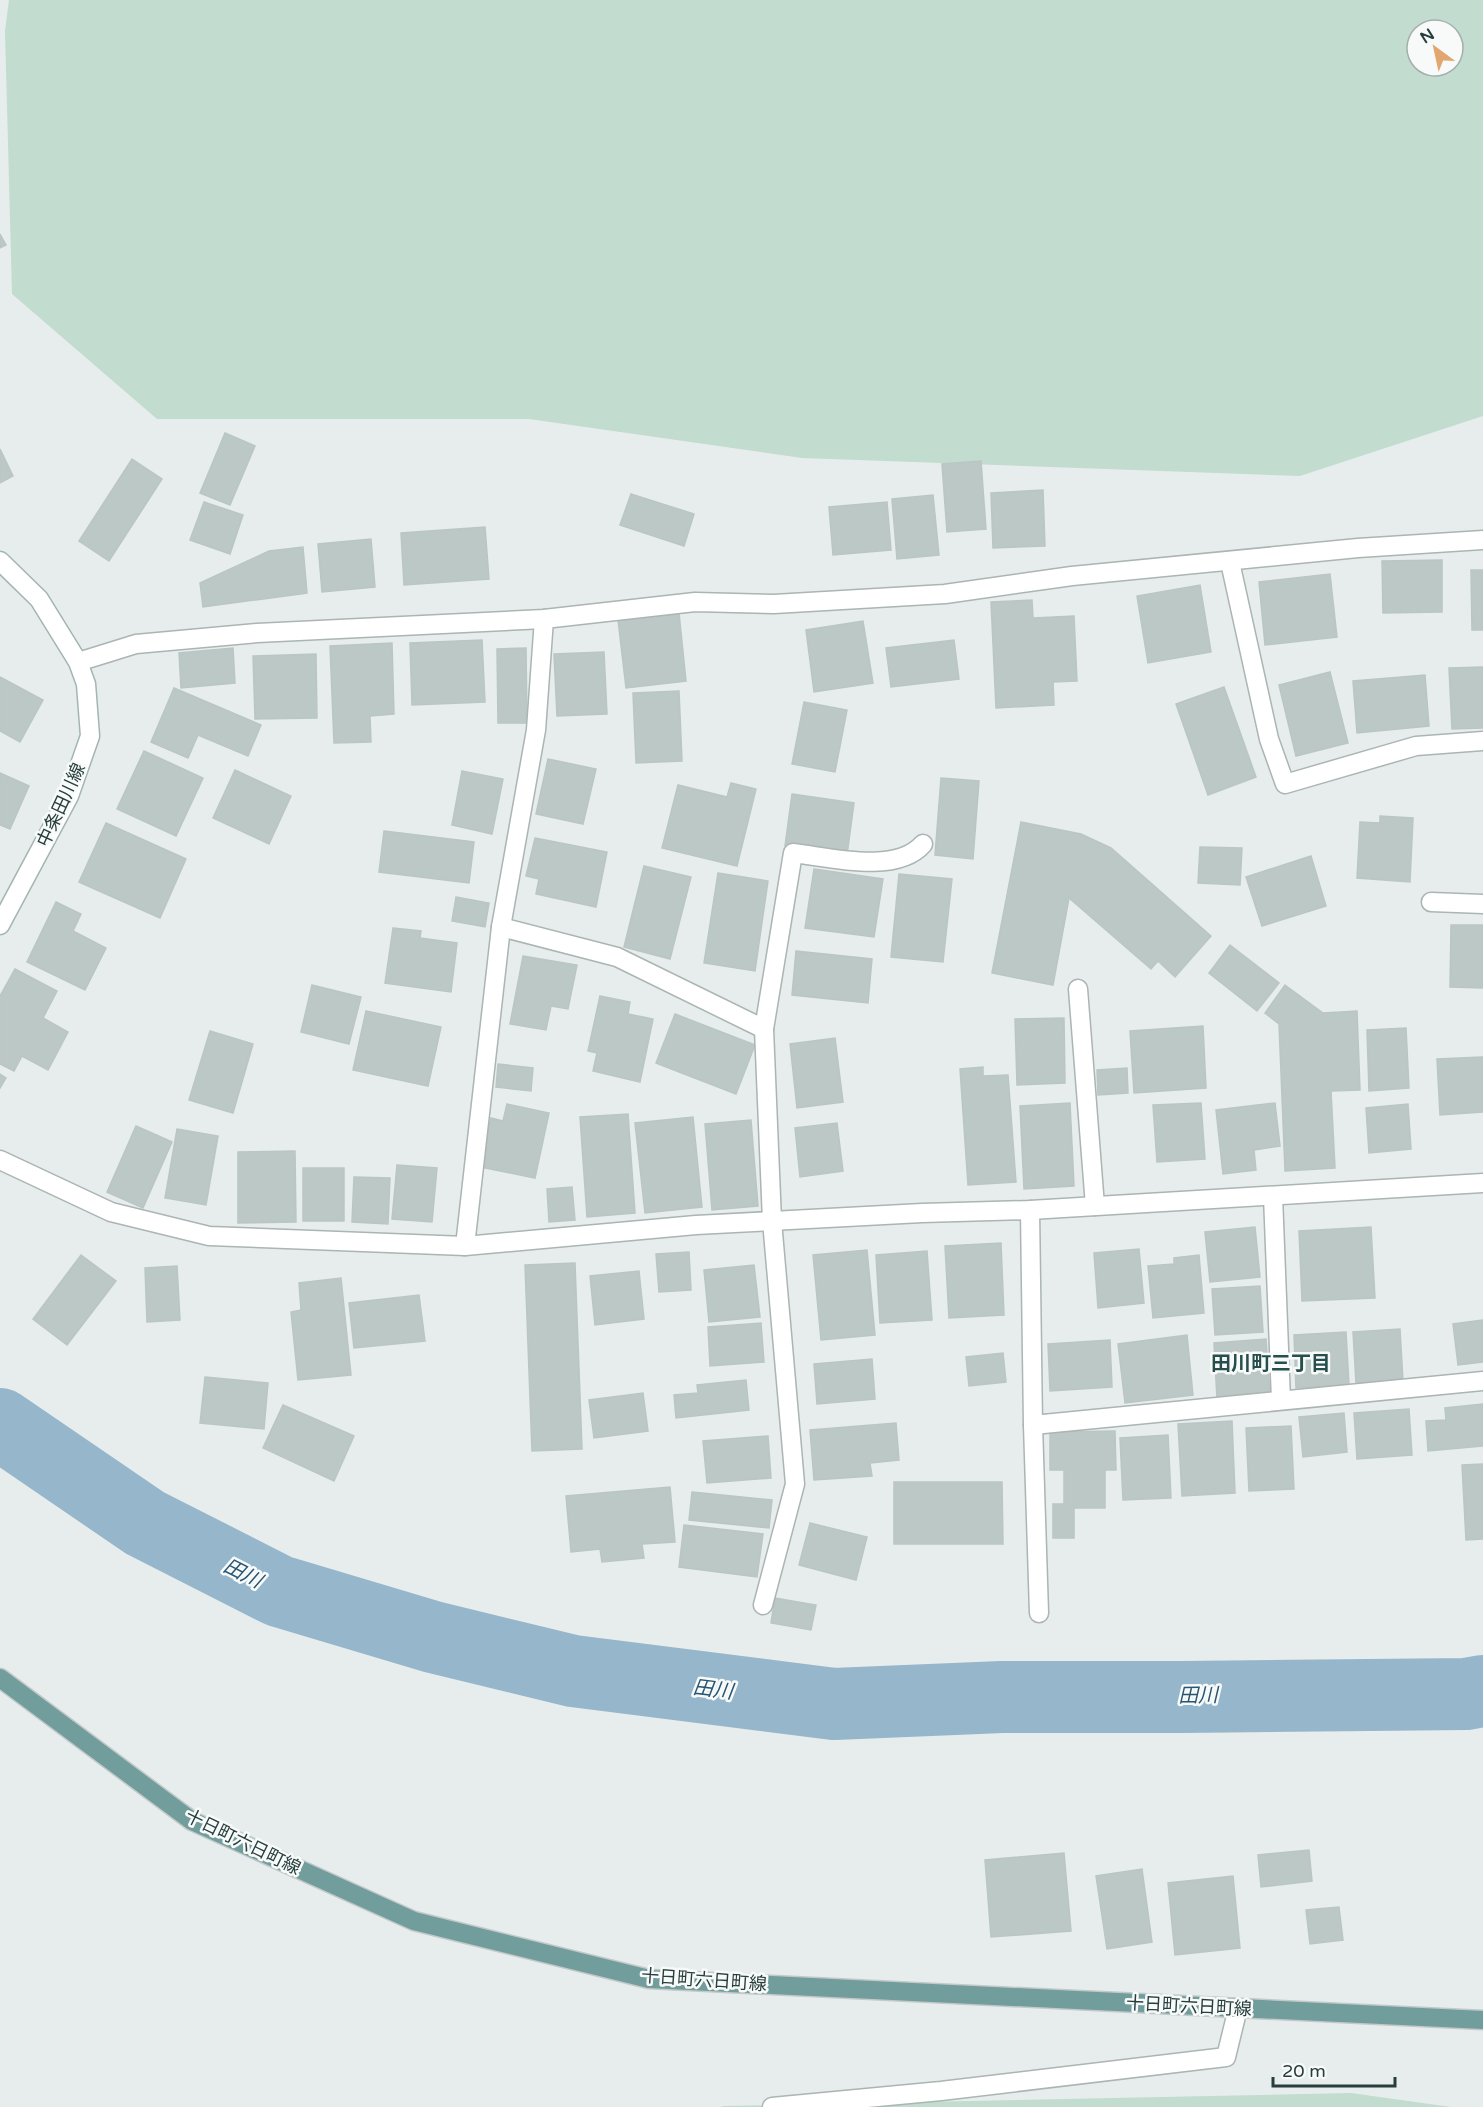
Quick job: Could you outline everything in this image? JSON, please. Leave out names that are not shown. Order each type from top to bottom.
[{"type":"main road","name":"十日町六日町線","points":[[0,1678],[192,1821],[414,1921],[649,1979],[1483,2020]]},
{"type":"street","points":[[78,662],[136,644],[257,633],[544,619],[695,602],[774,603],[945,594],[1072,576],[1358,548],[1483,540]]},
{"type":"street","points":[[1230,562],[1269,739],[1285,784],[1416,746],[1483,741]]},
{"type":"street","name":"中条田川線","points":[[0,926],[69,796],[90,736],[86,684],[78,662],[39,599],[1,564]]},
{"type":"street","points":[[465,1246],[501,927],[536,730],[544,619]]},
{"type":"street","points":[[763,1605],[795,1484],[772,1221],[764,1029],[793,853],[879,863],[915,854],[923,844]]},
{"type":"street","points":[[1431,902],[1483,904]]},
{"type":"street","points":[[501,927],[617,957],[764,1029]]},
{"type":"street","points":[[1078,989],[1095,1206]]},
{"type":"street","points":[[0,1160],[111,1212],[209,1236],[465,1246],[696,1225],[922,1213],[1030,1210],[1483,1183]]},
{"type":"street","points":[[1273,1196],[1281,1400]]},
{"type":"street","points":[[1030,1210],[1033,1425],[1039,1613]]},
{"type":"street","points":[[1033,1425],[1483,1381]]},
{"type":"street","points":[[772,2107],[941,2091],[1226,2057],[1238,2008]]},
{"type":"green space","points":[[9,0],[1483,0],[1483,416],[1300,476],[802,458],[529,419],[157,419],[12,294],[5,31]]},
{"type":"green space","points":[[1351,2093],[1451,2107],[720,2107],[724,2106]]},
{"type":"building","points":[[0,234],[6,245],[0,248]]},
{"type":"building","points":[[225,433],[255,446],[230,505],[200,493]]},
{"type":"building","points":[[0,449],[13,476],[0,483]]},
{"type":"building","points":[[132,459],[162,479],[109,561],[79,541]]},
{"type":"building","points":[[981,461],[986,529],[947,532],[942,464]]},
{"type":"building","points":[[1043,490],[1045,546],[993,548],[991,493]]},
{"type":"building","points":[[631,494],[694,514],[684,546],[620,525]]},
{"type":"building","points":[[933,495],[939,555],[897,559],[892,499]]},
{"type":"building","points":[[204,502],[243,515],[230,554],[190,540]]},
{"type":"building","points":[[887,502],[891,550],[833,555],[829,507]]},
{"type":"building","points":[[485,527],[489,579],[404,585],[401,533]]},
{"type":"building","points":[[371,539],[375,587],[322,592],[318,544]]},
{"type":"building","points":[[303,547],[307,593],[203,607],[200,583],[269,551]]},
{"type":"building","points":[[1442,560],[1442,612],[1383,613],[1382,561]]},
{"type":"building","points":[[1471,570],[1483,570],[1483,630],[1472,630]]},
{"type":"building","points":[[1330,574],[1337,637],[1265,645],[1259,582]]},
{"type":"building","points":[[1200,585],[1211,652],[1148,663],[1137,596]]},
{"type":"building","points":[[1032,600],[1033,618],[1074,616],[1077,681],[1053,682],[1054,705],[996,708],[991,602]]},
{"type":"building","points":[[679,613],[686,681],[626,688],[618,620]]},
{"type":"building","points":[[863,621],[873,683],[814,692],[806,630]]},
{"type":"building","points":[[482,640],[485,702],[412,705],[410,643]]},
{"type":"building","points":[[954,640],[959,679],[891,687],[886,648]]},
{"type":"building","points":[[392,643],[394,714],[370,716],[371,742],[334,743],[330,646]]},
{"type":"building","points":[[233,648],[235,683],[181,688],[179,653]]},
{"type":"building","points":[[526,648],[527,723],[498,723],[497,649]]},
{"type":"building","points":[[604,652],[607,714],[557,716],[554,654]]},
{"type":"building","points":[[316,654],[317,718],[255,719],[253,656]]},
{"type":"building","points":[[1483,667],[1483,728],[1452,729],[1449,668]]},
{"type":"building","points":[[1330,672],[1348,743],[1296,756],[1279,685]]},
{"type":"building","points":[[1425,675],[1429,726],[1357,733],[1353,681]]},
{"type":"building","points":[[0,677],[43,700],[20,742],[0,731]]},
{"type":"building","points":[[1224,687],[1256,777],[1208,795],[1176,704]]},
{"type":"building","points":[[174,688],[261,725],[248,756],[198,735],[188,758],[151,742]]},
{"type":"building","points":[[679,691],[682,761],[636,763],[633,693]]},
{"type":"building","points":[[804,702],[847,710],[835,772],[792,764]]},
{"type":"building","points":[[144,751],[203,778],[176,836],[117,809]]},
{"type":"building","points":[[548,759],[596,769],[583,824],[536,814]]},
{"type":"building","points":[[235,770],[291,796],[269,844],[213,818]]},
{"type":"building","points":[[462,771],[503,779],[492,834],[452,825]]},
{"type":"building","points":[[0,773],[29,786],[10,829],[0,825]]},
{"type":"building","points":[[941,778],[979,781],[973,859],[935,855]]},
{"type":"building","points":[[731,783],[756,789],[737,866],[662,848],[678,785],[727,797]]},
{"type":"building","points":[[792,794],[854,803],[847,855],[785,846]]},
{"type":"building","points":[[1380,816],[1413,818],[1410,882],[1357,878],[1360,822],[1380,823]]},
{"type":"building","points":[[1021,822],[1081,834],[1111,848],[1211,936],[1175,977],[1158,961],[1151,969],[1069,898],[1053,985],[992,973]]},
{"type":"building","points":[[106,823],[186,859],[160,918],[79,882]]},
{"type":"building","points":[[384,831],[474,842],[469,883],[379,872]]},
{"type":"building","points":[[535,838],[607,852],[596,907],[536,894],[539,879],[526,876]]},
{"type":"building","points":[[1200,847],[1242,848],[1240,885],[1198,883]]},
{"type":"building","points":[[1311,856],[1326,906],[1262,926],[1246,877]]},
{"type":"building","points":[[644,866],[691,877],[670,959],[624,947]]},
{"type":"building","points":[[814,869],[883,879],[874,937],[805,928]]},
{"type":"building","points":[[718,873],[768,881],[755,971],[704,963]]},
{"type":"building","points":[[899,874],[952,879],[943,962],[891,957]]},
{"type":"building","points":[[456,897],[489,903],[485,927],[452,921]]},
{"type":"building","points":[[56,902],[81,914],[73,931],[106,948],[85,990],[27,962]]},
{"type":"building","points":[[1451,925],[1483,925],[1483,988],[1450,987]]},
{"type":"building","points":[[393,928],[421,931],[420,938],[457,943],[451,992],[385,983]]},
{"type":"building","points":[[1230,945],[1279,983],[1257,1011],[1209,973]]},
{"type":"building","points":[[796,951],[872,959],[868,1003],[792,995]]},
{"type":"building","points":[[523,956],[577,965],[568,1009],[551,1006],[546,1030],[510,1024]]},
{"type":"building","points":[[15,969],[57,991],[43,1018],[68,1032],[48,1070],[22,1056],[14,1071],[0,1064],[0,996]]},
{"type":"building","points":[[312,985],[361,997],[349,1044],[301,1032]]},
{"type":"building","points":[[1285,985],[1323,1013],[1357,1011],[1360,1090],[1331,1091],[1335,1168],[1285,1171],[1279,1024],[1265,1013]]},
{"type":"building","points":[[600,996],[630,1002],[628,1014],[653,1019],[640,1082],[593,1071],[597,1053],[588,1051]]},
{"type":"building","points":[[366,1011],[441,1027],[428,1086],[353,1070]]},
{"type":"building","points":[[675,1014],[755,1045],[736,1094],[656,1063]]},
{"type":"building","points":[[1064,1018],[1065,1083],[1017,1085],[1015,1019]]},
{"type":"building","points":[[1203,1026],[1206,1088],[1134,1093],[1130,1031]]},
{"type":"building","points":[[1406,1028],[1409,1088],[1369,1091],[1367,1030]]},
{"type":"building","points":[[210,1031],[253,1044],[233,1113],[189,1100]]},
{"type":"building","points":[[835,1038],[843,1102],[797,1108],[790,1044]]},
{"type":"building","points":[[1483,1057],[1483,1112],[1440,1115],[1437,1059]]},
{"type":"building","points":[[498,1064],[533,1068],[531,1091],[496,1087]]},
{"type":"building","points":[[983,1067],[983,1076],[1008,1075],[1016,1182],[968,1185],[960,1069]]},
{"type":"building","points":[[1127,1068],[1128,1093],[1098,1095],[1097,1070]]},
{"type":"building","points":[[0,1074],[6,1078],[0,1088]]},
{"type":"building","points":[[1070,1103],[1074,1186],[1024,1189],[1020,1106]]},
{"type":"building","points":[[1201,1103],[1205,1159],[1157,1162],[1153,1105]]},
{"type":"building","points":[[1275,1103],[1280,1146],[1254,1150],[1256,1170],[1223,1174],[1216,1110]]},
{"type":"building","points":[[507,1104],[549,1113],[535,1178],[480,1167],[491,1118],[503,1121]]},
{"type":"building","points":[[1408,1104],[1411,1149],[1369,1153],[1366,1108]]},
{"type":"building","points":[[628,1114],[635,1213],[587,1217],[580,1117]]},
{"type":"building","points":[[693,1117],[702,1207],[645,1213],[635,1123]]},
{"type":"building","points":[[751,1120],[758,1206],[712,1210],[705,1124]]},
{"type":"building","points":[[837,1123],[843,1171],[800,1177],[795,1128]]},
{"type":"building","points":[[136,1126],[172,1142],[143,1208],[107,1192]]},
{"type":"building","points":[[177,1129],[218,1136],[206,1205],[165,1198]]},
{"type":"building","points":[[295,1151],[296,1222],[238,1223],[238,1152]]},
{"type":"building","points":[[397,1165],[437,1168],[432,1222],[392,1219]]},
{"type":"building","points":[[303,1168],[344,1168],[344,1221],[303,1221]]},
{"type":"building","points":[[354,1177],[390,1178],[388,1224],[352,1222]]},
{"type":"building","points":[[572,1187],[575,1220],[549,1222],[547,1189]]},
{"type":"building","points":[[1255,1227],[1260,1277],[1210,1282],[1205,1232]]},
{"type":"building","points":[[1371,1227],[1375,1298],[1302,1301],[1299,1231]]},
{"type":"building","points":[[1001,1243],[1004,1315],[949,1318],[945,1246]]},
{"type":"building","points":[[1139,1249],[1144,1303],[1098,1308],[1094,1253]]},
{"type":"building","points":[[867,1250],[875,1335],[821,1340],[813,1255]]},
{"type":"building","points":[[927,1251],[932,1320],[880,1323],[876,1255]]},
{"type":"building","points":[[689,1252],[691,1290],[659,1292],[656,1254]]},
{"type":"building","points":[[81,1255],[116,1281],[67,1345],[33,1319]]},
{"type":"building","points":[[1199,1255],[1204,1313],[1153,1318],[1148,1266],[1174,1264],[1174,1258]]},
{"type":"building","points":[[575,1263],[582,1449],[532,1451],[525,1265]]},
{"type":"building","points":[[754,1265],[760,1317],[709,1322],[704,1270]]},
{"type":"building","points":[[177,1266],[180,1320],[147,1322],[145,1268]]},
{"type":"building","points":[[639,1271],[644,1319],[595,1325],[590,1276]]},
{"type":"building","points":[[341,1278],[351,1375],[298,1380],[291,1312],[301,1310],[299,1283]]},
{"type":"building","points":[[1260,1286],[1263,1332],[1215,1335],[1212,1289]]},
{"type":"building","points":[[419,1295],[425,1341],[354,1348],[349,1303]]},
{"type":"building","points":[[1483,1320],[1483,1362],[1458,1365],[1453,1324]]},
{"type":"building","points":[[761,1323],[764,1362],[710,1366],[708,1327]]},
{"type":"building","points":[[1400,1329],[1403,1381],[1356,1383],[1353,1332]]},
{"type":"building","points":[[1346,1332],[1349,1385],[1296,1388],[1294,1335]]},
{"type":"building","points":[[1187,1335],[1193,1395],[1125,1403],[1118,1344]]},
{"type":"building","points":[[1266,1339],[1270,1395],[1217,1399],[1214,1343]]},
{"type":"building","points":[[1110,1340],[1112,1387],[1050,1391],[1048,1344]]},
{"type":"building","points":[[1003,1353],[1006,1382],[969,1386],[966,1357]]},
{"type":"building","points":[[872,1359],[875,1399],[817,1404],[814,1364]]},
{"type":"building","points":[[205,1377],[268,1383],[264,1429],[200,1423]]},
{"type":"building","points":[[746,1380],[749,1410],[676,1418],[674,1395],[698,1393],[697,1385]]},
{"type":"building","points":[[643,1393],[648,1431],[594,1438],[589,1400]]},
{"type":"building","points":[[1483,1404],[1483,1446],[1428,1451],[1426,1421],[1446,1420],[1445,1408]]},
{"type":"building","points":[[283,1405],[354,1436],[334,1481],[263,1448]]},
{"type":"building","points":[[1409,1409],[1412,1455],[1357,1459],[1354,1413]]},
{"type":"building","points":[[1344,1413],[1347,1452],[1303,1457],[1299,1417]]},
{"type":"building","points":[[1232,1421],[1235,1493],[1182,1496],[1178,1424]]},
{"type":"building","points":[[896,1423],[899,1460],[870,1463],[872,1476],[814,1480],[810,1430]]},
{"type":"building","points":[[1291,1426],[1294,1489],[1249,1491],[1246,1428]]},
{"type":"building","points":[[1115,1431],[1116,1470],[1105,1470],[1105,1508],[1074,1508],[1074,1538],[1053,1538],[1053,1504],[1064,1504],[1064,1470],[1050,1470],[1050,1432]]},
{"type":"building","points":[[1168,1435],[1171,1498],[1123,1500],[1120,1438]]},
{"type":"building","points":[[768,1436],[771,1478],[707,1483],[703,1441]]},
{"type":"building","points":[[1483,1464],[1483,1539],[1466,1540],[1462,1465]]},
{"type":"building","points":[[894,1482],[1002,1482],[1003,1544],[894,1544]]},
{"type":"building","points":[[670,1487],[675,1542],[642,1544],[644,1558],[602,1562],[600,1549],[571,1552],[566,1496]]},
{"type":"building","points":[[692,1492],[772,1500],[769,1528],[689,1520]]},
{"type":"building","points":[[810,1523],[867,1537],[856,1580],[799,1565]]},
{"type":"building","points":[[684,1525],[763,1534],[757,1577],[679,1567]]},
{"type":"building","points":[[775,1598],[816,1605],[811,1630],[771,1623]]},
{"type":"building","points":[[1309,1850],[1312,1881],[1261,1887],[1258,1855]]},
{"type":"building","points":[[1064,1853],[1071,1931],[991,1937],[985,1860]]},
{"type":"building","points":[[1142,1869],[1152,1942],[1107,1949],[1096,1876]]},
{"type":"building","points":[[1233,1876],[1240,1948],[1175,1955],[1168,1883]]},
{"type":"building","points":[[1339,1907],[1343,1940],[1310,1944],[1306,1910]]},
{"type":"waterway","name":"田川","points":[[0,1424],[145,1523],[279,1591],[433,1637],[573,1671],[834,1704],[1002,1697],[1466,1694],[1483,1691]]},
{"type":"district","name":"田川町三丁目","points":[[1271,1363]]}]
